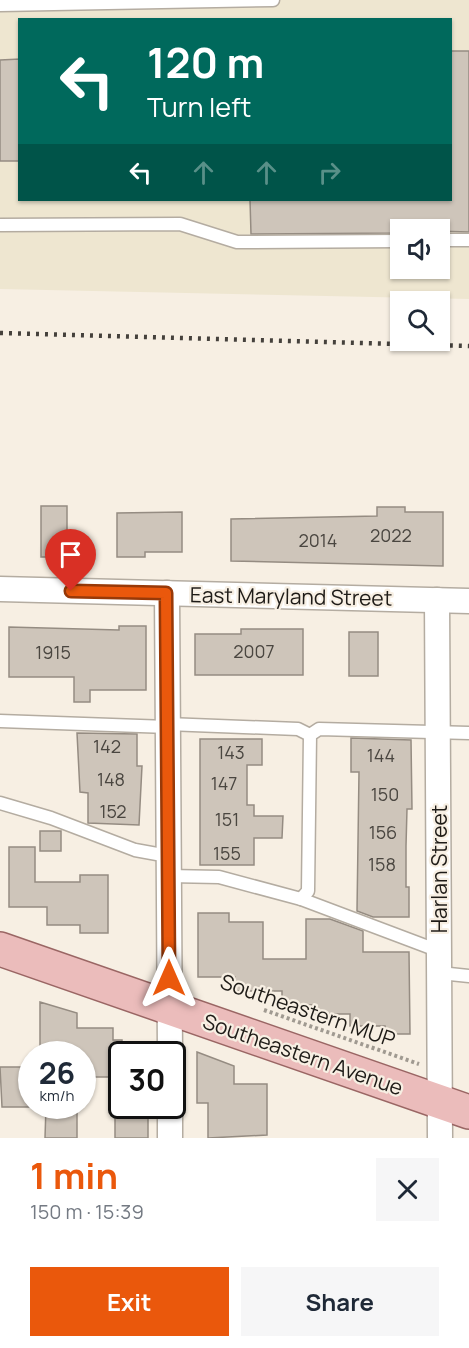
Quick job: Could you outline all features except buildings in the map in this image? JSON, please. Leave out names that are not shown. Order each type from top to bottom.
[{"type":"main road","name":"Southeastern Avenue","points":[[0,949],[455,1107]]},
{"type":"street","name":"East Maryland Street","points":[[0,589],[469,601]]},
{"type":"street","points":[[166,593],[170,1041]]},
{"type":"street","name":"Harlan Street","points":[[437,600],[439,962],[455,1107],[440,1138]]},
{"type":"street","points":[[170,1119],[170,1138]]},
{"type":"lane","points":[[0,5],[273,0]]},
{"type":"lane","points":[[0,225],[180,224],[237,242],[390,241]]},
{"type":"lane","points":[[450,240],[469,240]]},
{"type":"lane","points":[[0,722],[298,729],[310,735]]},
{"type":"lane","points":[[310,735],[319,729],[469,733]]},
{"type":"lane","points":[[301,899],[308,891],[310,735]]},
{"type":"lane","points":[[0,803],[51,818],[135,850],[169,866],[219,876],[301,899],[469,976]]},
{"type":"path","name":"Southeastern MUP","points":[[260,1009],[423,1065]]},
{"type":"shaded area","points":[[0,0],[469,0],[469,299],[450,299],[450,291],[390,291],[390,297],[0,289]]},
{"type":"railway","points":[[0,333],[469,346]]},
{"type":"route","points":[[71,591],[166,593],[169,978]]}]
